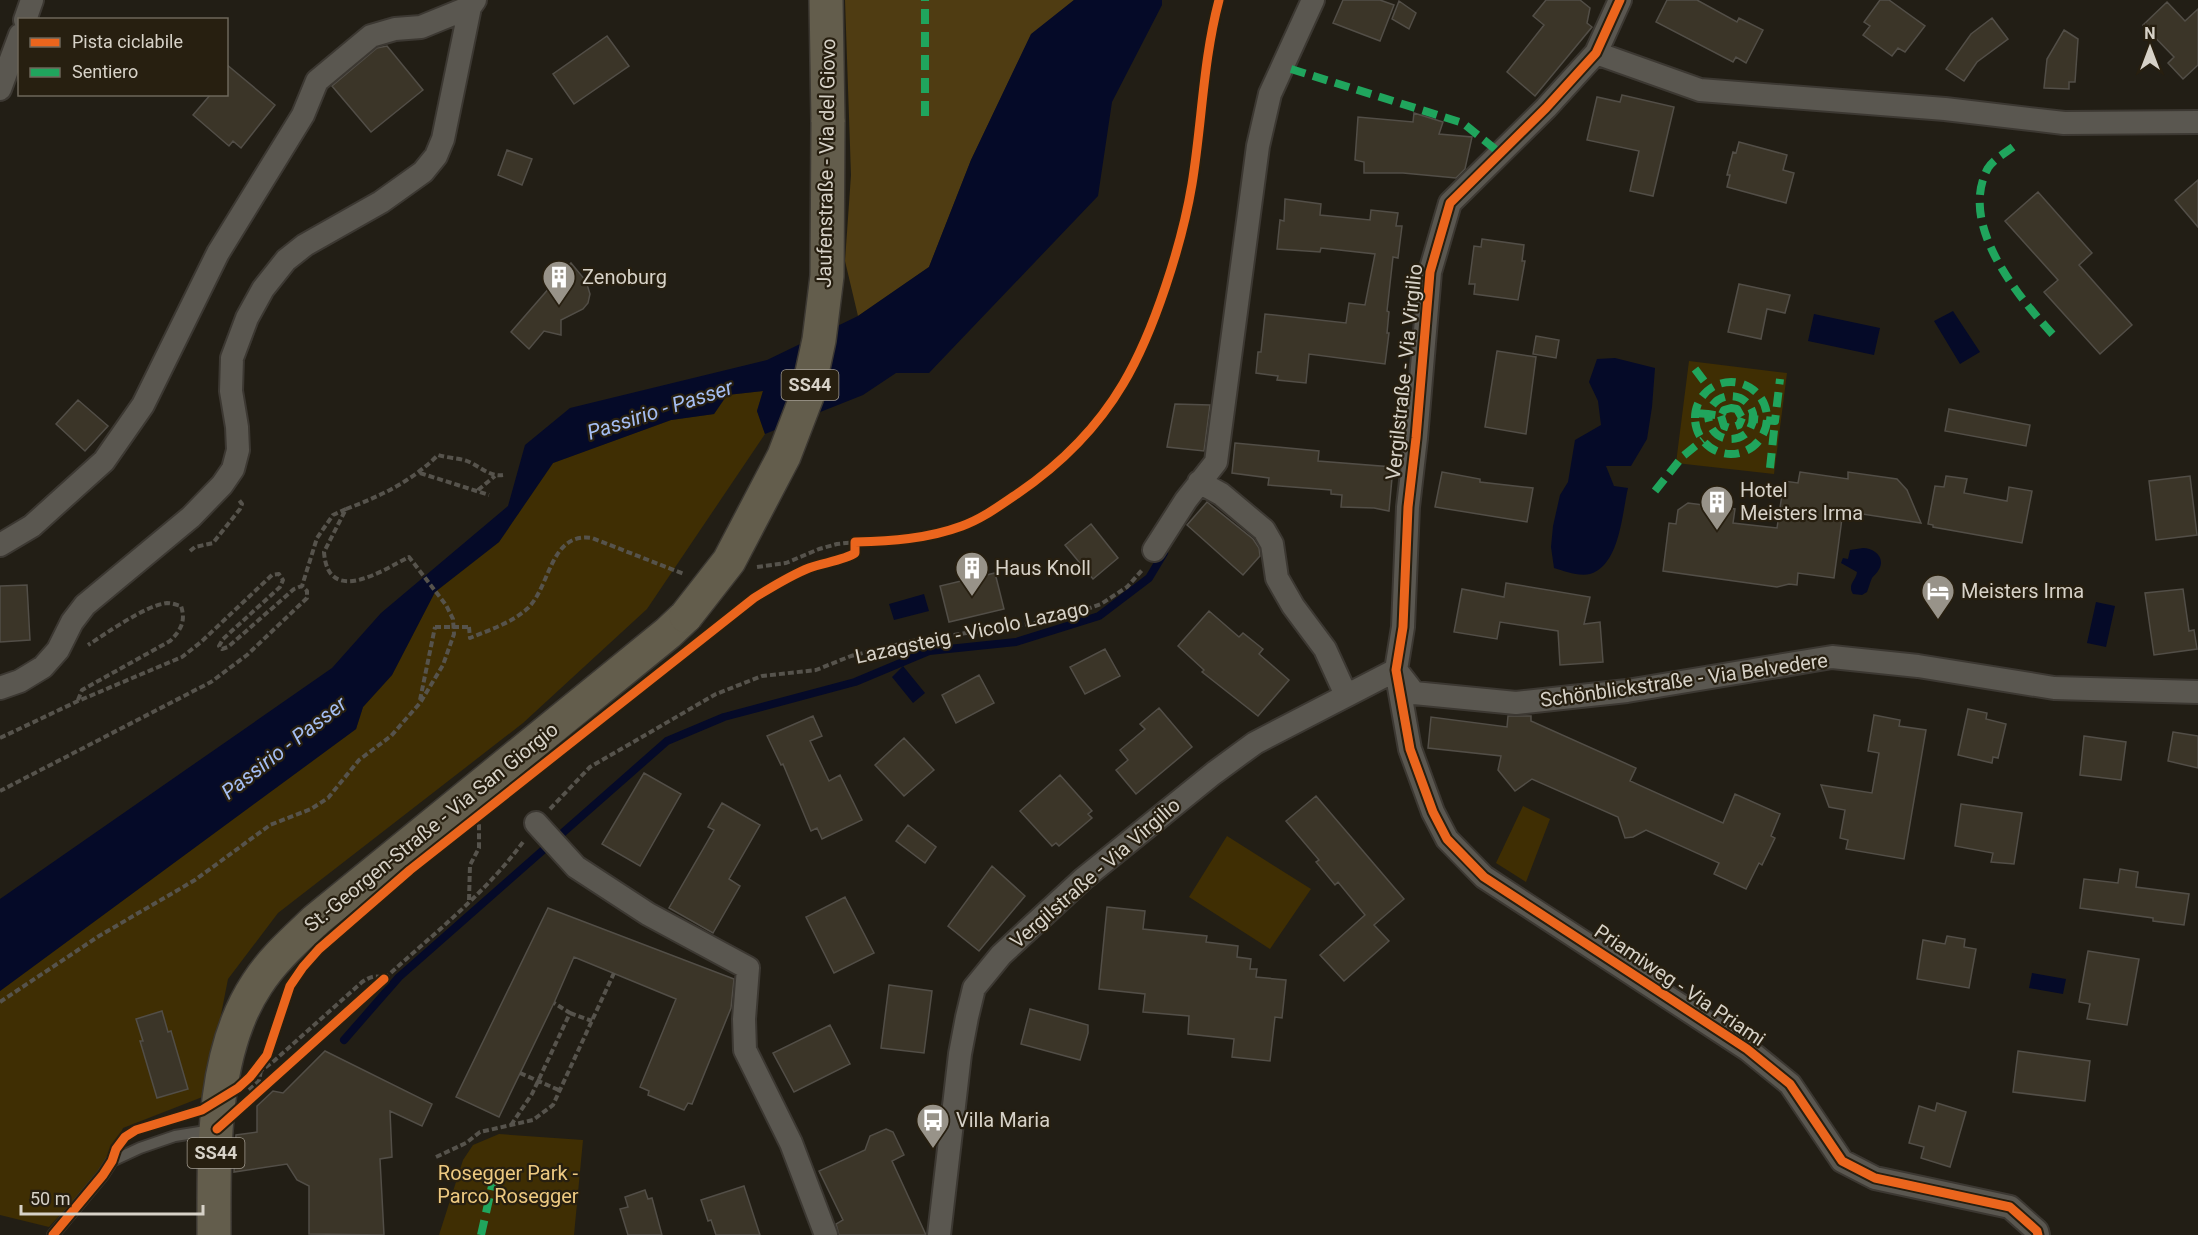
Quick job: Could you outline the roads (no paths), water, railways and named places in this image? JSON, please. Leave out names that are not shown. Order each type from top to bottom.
[{"type":"main road","name":"Jaufenstraße - Via del Giovo","points":[[686,616],[729,561],[784,456],[807,396],[819,340],[827,276],[826,0]]},
{"type":"main road","name":"St.-Georgen-Straße - Via San Giorgio","points":[[217,1129],[236,1081],[228,1048],[239,1017],[256,984],[280,953],[316,920],[686,616]]},
{"type":"main road","name":"SS44","points":[[214,1235],[217,1129]]},
{"type":"street","points":[[26,18],[32,0]]},
{"type":"street","points":[[1154,550],[1199,482],[1216,462],[1258,146],[1270,94],[1313,0]]},
{"type":"street","name":"Vergilstraße - Via Virgilio","points":[[939,1235],[960,1054],[974,988],[1023,932],[1045,916],[1083,879],[1214,773],[1255,743],[1396,670],[1403,627],[1408,507],[1430,272],[1450,204],[1546,108],[1596,53],[1620,0]]},
{"type":"street","points":[[0,688],[20,681],[43,667],[58,650],[72,622],[85,605],[190,517],[222,485],[233,469],[238,450],[231,392],[232,358],[247,318],[263,289],[286,260],[305,245],[407,186],[436,156],[443,139],[472,3]]},
{"type":"street","points":[[0,545],[32,526],[104,461],[137,414],[218,253],[303,115],[317,81],[371,36],[395,29],[421,27],[472,3]]},
{"type":"street","points":[[0,89],[18,40]]},
{"type":"street","points":[[1596,53],[1700,90],[1945,109],[2064,123],[2198,122]]},
{"type":"street","points":[[1199,482],[1221,494],[1264,530],[1272,544],[1276,578],[1325,650],[1346,695]]},
{"type":"street","name":"Schönblickstraße - Via Belvedere","points":[[1396,670],[1414,693],[1516,703],[1627,691],[1832,657],[1918,666],[2054,688],[2198,692]]},
{"type":"street","name":"Priamiweg - Via Priami","points":[[1396,670],[1410,749],[1432,812],[1447,839],[1484,877],[1747,1049],[1790,1084],[1842,1161],[1875,1178],[2010,1207],[2037,1231],[2038,1235]]},
{"type":"street","points":[[536,823],[576,867],[648,914],[748,968],[744,1019],[745,1050],[791,1143],[826,1235]]},
{"type":"lane","points":[[53,1235],[112,1161],[175,1136],[217,1129]]},
{"type":"water","name":"Passirio - Passer","points":[[1074,0],[1162,0],[1162,5],[1112,102],[1098,196],[929,373],[896,373],[863,395],[765,434],[757,411],[763,391],[727,395],[714,414],[671,420],[553,463],[499,542],[435,592],[392,675],[363,707],[356,729],[0,991],[0,899],[332,668],[381,613],[508,506],[525,445],[570,408],[767,360],[858,316],[929,267],[971,160],[1031,34]]},
{"type":"water","points":[[1953,311],[1980,352],[1960,364],[1934,321]]},
{"type":"water","points":[[1814,314],[1880,328],[1874,355],[1808,341]]},
{"type":"water","points":[[1615,358],[1655,368],[1647,439],[1631,466],[1606,466],[1614,486],[1628,488],[1618,537],[1608,560],[1600,569],[1586,575],[1576,574],[1554,568],[1551,547],[1553,526],[1560,495],[1568,482],[1575,440],[1601,425],[1598,401],[1589,382],[1597,359]]},
{"type":"water","points":[[1863,548],[1875,552],[1881,562],[1867,592],[1862,595],[1853,594],[1851,585],[1857,572],[1841,563],[1843,558],[1848,559],[1850,550]]},
{"type":"water","points":[[924,594],[929,611],[894,620],[889,604]]},
{"type":"water","points":[[2096,602],[2115,606],[2106,647],[2087,643]]},
{"type":"water","points":[[903,666],[925,693],[913,703],[892,677]]},
{"type":"water","points":[[2032,973],[2066,979],[2063,994],[2029,988]]},
{"type":"waterway","points":[[344,1040],[399,977],[667,741],[724,717],[855,682],[929,651],[1016,642],[1099,616],[1149,578],[1164,553]]},
{"type":"place","name":"Zenoburg","points":[[559,306]]},
{"type":"place","name":"Hotel Meisters Irma","points":[[1717,531]]},
{"type":"place","name":"Haus Knoll","points":[[972,597]]},
{"type":"place","name":"Meisters Irma","points":[[1938,620]]},
{"type":"place","name":"Villa Maria","points":[[933,1149]]},
{"type":"park label","name":"Rosegger Park - Parco Rosegger","points":[[508,1184]]}]
